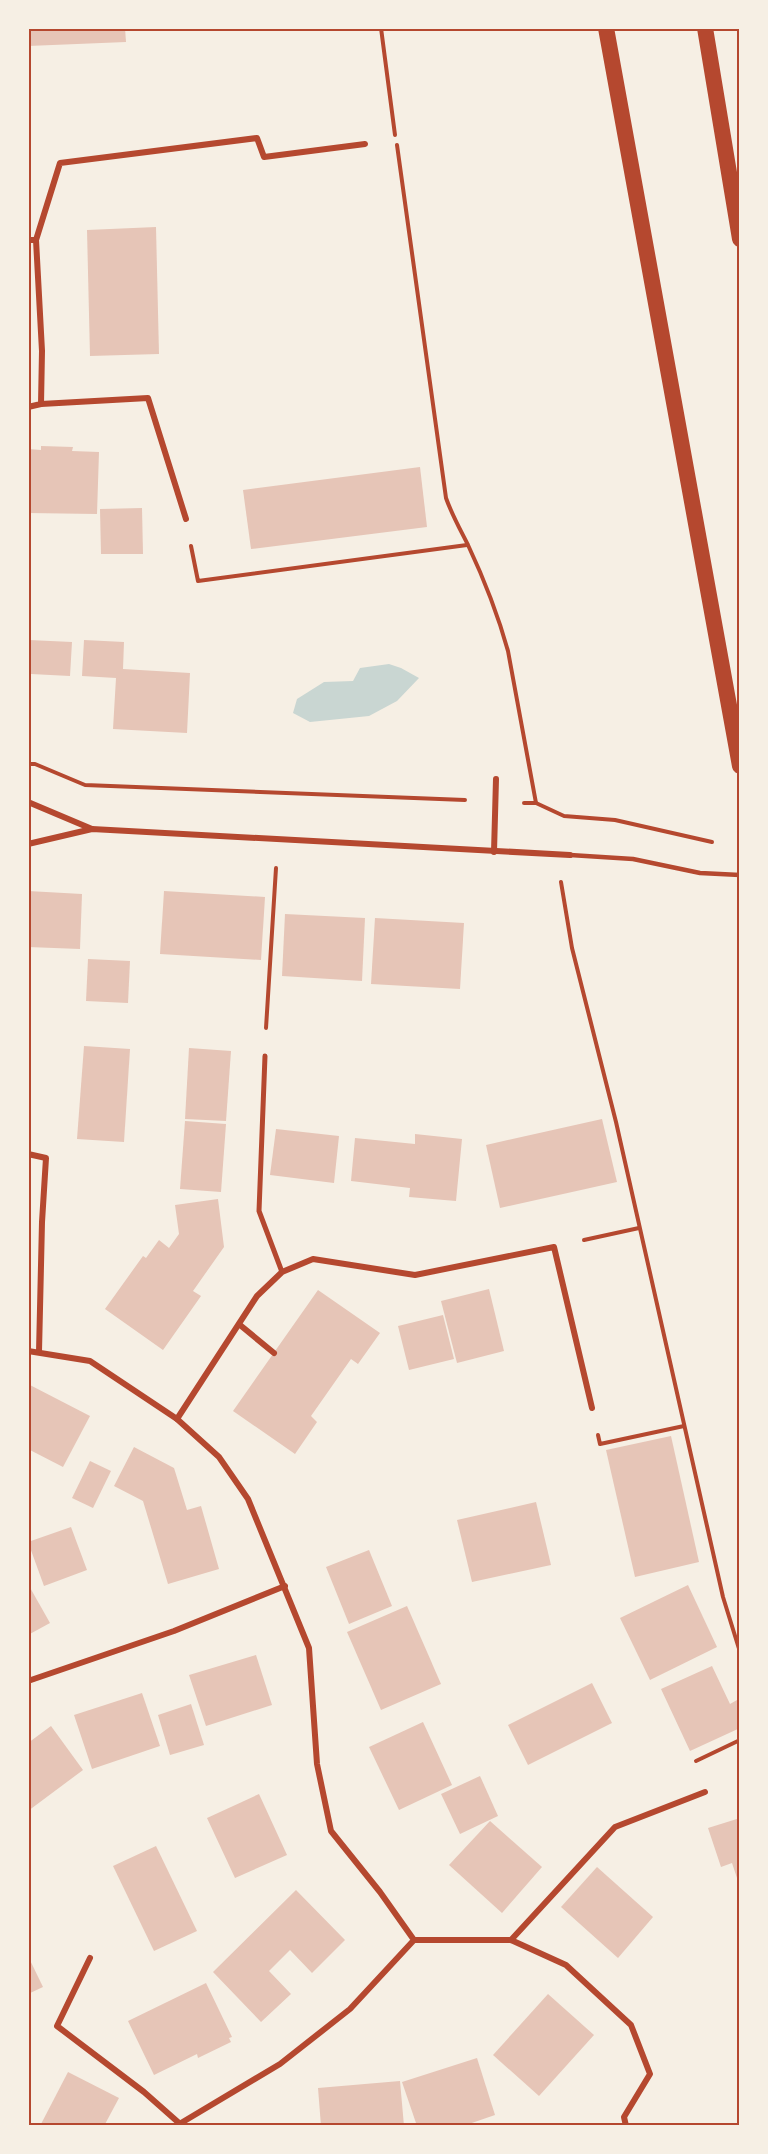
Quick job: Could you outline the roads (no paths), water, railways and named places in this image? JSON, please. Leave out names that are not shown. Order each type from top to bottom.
[{"type":"highway","points":[[606,28],[740,766]]},
{"type":"highway","points":[[705,28],[740,239]]},
{"type":"street","points":[[41,405],[42,351],[32,240],[60,163],[257,138],[264,157],[365,144]]},
{"type":"street","points":[[28,406],[148,398],[186,519]]},
{"type":"street","points":[[494,852],[496,779]]},
{"type":"street","points":[[28,802],[92,829]]},
{"type":"street","points":[[28,844],[92,829],[570,855]]},
{"type":"street","points":[[265,1056],[259,1211],[282,1272]]},
{"type":"street","points":[[28,1154],[45,1158],[39,1352]]},
{"type":"street","points":[[177,1419],[257,1296],[282,1272],[313,1259],[415,1275],[554,1247],[592,1408]]},
{"type":"street","points":[[240,1325],[274,1353]]},
{"type":"street","points":[[28,1351],[90,1361],[177,1419],[219,1457],[248,1499],[309,1648],[317,1764],[331,1831],[380,1892],[414,1940]]},
{"type":"street","points":[[28,1681],[174,1631],[285,1586]]},
{"type":"street","points":[[511,1940],[615,1827],[705,1792]]},
{"type":"street","points":[[90,1958],[57,2026],[144,2092],[177,2124],[280,2064],[350,2009],[414,1940],[511,1940],[566,1965],[631,2025],[650,2074],[624,2117],[626,2126]]},
{"type":"lane","points":[[570,855],[633,859],[700,873],[740,875]]}]
